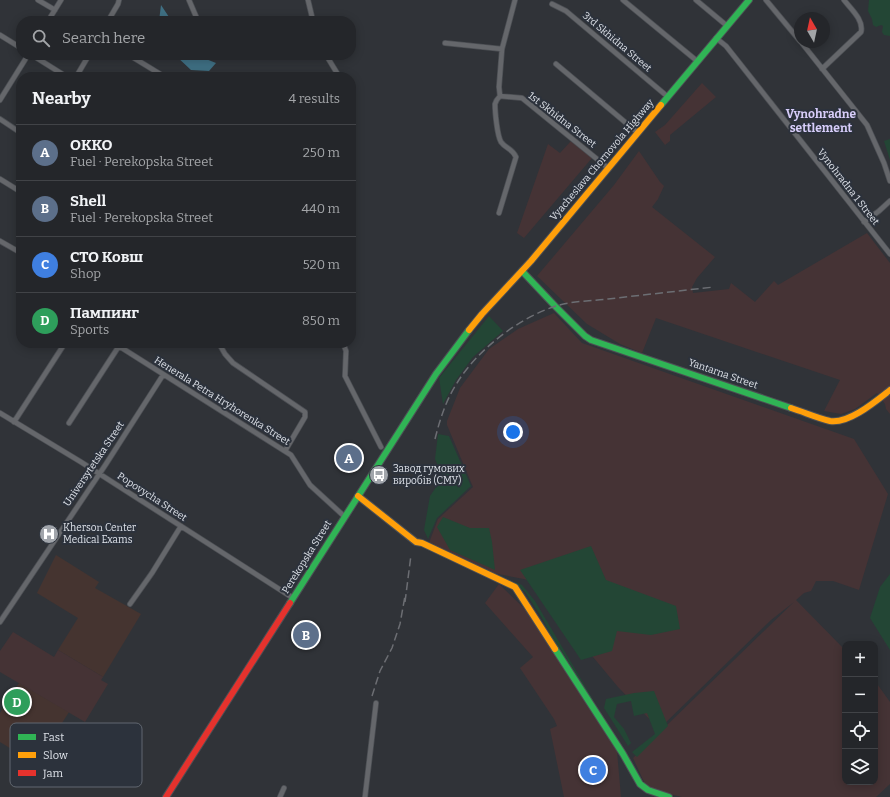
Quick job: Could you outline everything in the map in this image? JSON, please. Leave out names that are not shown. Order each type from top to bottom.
[{"type":"main road","name":"Vyacheslava Chornovola Highway","points":[[469,330],[488,307],[522,271],[749,0]]},
{"type":"main road","name":"Yantarna Street","points":[[522,271],[590,340],[831,421],[842,420],[862,410],[890,390]]},
{"type":"main road","name":"Perekopska Street","points":[[166,797],[436,374],[469,330]]},
{"type":"main road","points":[[358,496],[416,542],[422,543],[515,587],[623,754],[640,784],[648,790],[670,797]]},
{"type":"street","points":[[38,0],[55,10]]},
{"type":"street","points":[[51,16],[61,0]]},
{"type":"street","points":[[111,16],[119,0]]},
{"type":"street","points":[[190,0],[196,16]]},
{"type":"street","points":[[308,0],[312,16]]},
{"type":"street","points":[[499,213],[516,157],[514,151],[505,147],[500,141],[495,109],[496,103],[500,96],[499,87],[502,49],[515,0]]},
{"type":"street","points":[[623,0],[697,61]]},
{"type":"street","points":[[696,0],[726,26]]},
{"type":"street","points":[[766,0],[794,35]]},
{"type":"street","points":[[822,69],[862,30],[860,20],[844,0]]},
{"type":"street","name":"3rd Skhidna Street","points":[[552,4],[566,11],[668,97]]},
{"type":"street","points":[[0,35],[16,45]]},
{"type":"street","name":"Vynohradna 1 Street","points":[[716,38],[726,46],[890,254]]},
{"type":"street","points":[[445,43],[502,49]]},
{"type":"street","points":[[805,48],[867,125],[884,163],[890,181]]},
{"type":"street","points":[[17,72],[25,60]]},
{"type":"street","points":[[40,60],[59,72]]},
{"type":"street","points":[[79,72],[86,60]]},
{"type":"street","points":[[137,60],[157,72]]},
{"type":"street","points":[[329,60],[335,72]]},
{"type":"street","points":[[556,64],[638,133]]},
{"type":"street","points":[[0,100],[16,74]]},
{"type":"street","name":"1st Skhidna Street","points":[[500,96],[522,98],[608,168]]},
{"type":"street","points":[[0,119],[16,130]]},
{"type":"street","points":[[0,179],[16,189]]},
{"type":"street","points":[[864,222],[890,201]]},
{"type":"street","points":[[0,242],[16,250]]},
{"type":"street","points":[[14,422],[62,348]]},
{"type":"street","points":[[69,423],[118,348]]},
{"type":"street","name":"Henerala Petra Hryhorenka Street","points":[[122,348],[285,451],[292,457],[310,485],[345,516]]},
{"type":"street","points":[[222,348],[233,363],[305,412],[305,417],[285,451]]},
{"type":"street","points":[[345,348],[346,351],[344,376],[381,447]]},
{"type":"street","name":"Universytetska Street","points":[[0,622],[106,464],[163,375]]},
{"type":"street","name":"Popovycha Street","points":[[0,413],[62,450],[293,598]]},
{"type":"street","points":[[130,604],[152,573],[181,526]]},
{"type":"street","points":[[365,797],[376,703]]},
{"type":"street","points":[[280,797],[284,788]]},
{"type":"shaded area","points":[[702,83],[716,97],[670,135],[670,141],[665,145],[655,132],[665,125]]},
{"type":"shaded area","points":[[571,141],[592,158],[524,238],[517,233],[548,144],[560,153]]},
{"type":"shaded area","points":[[639,151],[664,186],[658,199],[652,207],[715,257],[697,278],[692,287],[693,293],[729,289],[731,283],[755,302],[774,281],[778,285],[867,233],[890,263],[890,414],[877,393],[855,409],[841,414],[824,411],[840,380],[656,318],[642,353],[620,344],[587,324],[537,276],[614,185]]},
{"type":"shaded area","points":[[554,313],[582,343],[854,439],[888,494],[859,590],[833,581],[816,581],[811,591],[804,593],[796,600],[842,647],[842,785],[878,785],[878,685],[890,702],[890,784],[876,797],[682,797],[653,790],[645,784],[633,758],[794,602],[771,620],[659,729],[618,687],[529,580],[493,573],[429,543],[438,519],[473,487],[447,425],[447,421],[460,388],[489,349],[518,329]]},
{"type":"shaded area","points":[[56,555],[99,582],[95,588],[141,614],[103,677],[58,650],[78,618],[37,593]]},
{"type":"shaded area","points":[[499,584],[529,613],[617,751],[621,797],[564,797],[550,729],[557,726],[554,719],[520,668],[533,657],[485,603]]},
{"type":"shaded area","points":[[13,632],[54,657],[58,650],[103,677],[101,680],[108,684],[85,722],[0,672],[0,651]]},
{"type":"shaded area","points":[[19,683],[69,712],[62,723],[10,723],[10,748],[0,742],[0,713]]},
{"type":"green space","points":[[869,0],[890,0],[890,36],[884,35],[882,32],[883,26],[881,25],[876,27],[873,25],[868,11]]},
{"type":"green space","points":[[890,139],[890,160],[884,141]]},
{"type":"green space","points":[[489,316],[503,331],[473,357],[456,380],[443,404],[439,378]]},
{"type":"green space","points":[[438,434],[449,436],[471,486],[437,518],[428,539],[424,530],[430,496],[443,477],[435,459]]},
{"type":"green space","points":[[443,517],[470,528],[489,528],[495,570],[450,550],[437,527]]},
{"type":"green space","points":[[591,546],[606,580],[676,606],[680,629],[651,635],[617,631],[612,651],[581,660],[520,570]]},
{"type":"green space","points":[[890,574],[890,650],[870,618],[880,587]]},
{"type":"green space","points":[[515,582],[522,585],[535,601],[594,701],[591,700],[560,653],[542,618],[525,592],[517,586]]},
{"type":"green space","points":[[654,691],[668,726],[637,757],[632,752],[655,734],[647,713],[634,716],[631,701],[617,704],[614,717],[624,729],[631,743],[628,746],[604,708],[606,699],[634,693]]},
{"type":"water","points":[[161,5],[168,16],[160,16]]},
{"type":"water","points":[[180,60],[208,60],[216,63],[209,71],[191,70]]},
{"type":"railway","points":[[435,439],[441,417],[453,389],[466,371],[500,336],[528,318],[542,311],[568,303],[714,287]]},
{"type":"railway","points":[[405,602],[411,555]]},
{"type":"railway","points":[[372,696],[380,671],[392,648],[400,624],[405,596]]},
{"type":"traffic: fast","points":[[661,105],[749,0]]},
{"type":"traffic: fast","points":[[522,271],[555,306],[585,336],[591,340],[791,408]]},
{"type":"traffic: fast","points":[[290,603],[436,374],[469,330]]},
{"type":"traffic: fast","points":[[555,649],[623,754],[640,784],[648,790],[669,797]]},
{"type":"traffic: slow","points":[[469,330],[531,261],[661,105]]},
{"type":"traffic: slow","points":[[791,408],[825,420],[837,421],[862,411],[890,390]]},
{"type":"traffic: slow","points":[[358,496],[416,542],[422,543],[515,587],[555,649]]},
{"type":"traffic: jam","points":[[166,797],[290,603]]},
{"type":"place","name":"OKKO","points":[[349,458]]},
{"type":"place","name":"Завод гумових виробів (СМУ)","points":[[379,475]]},
{"type":"place","name":"Kherson Center Medical Exams","points":[[49,534]]},
{"type":"place","name":"Shell","points":[[306,635]]},
{"type":"place","name":"Пампинг","points":[[17,702]]},
{"type":"place","name":"СТО Ковш","points":[[593,770]]},
{"type":"district","name":"Vynohradne settlement","points":[[821,121]]}]
